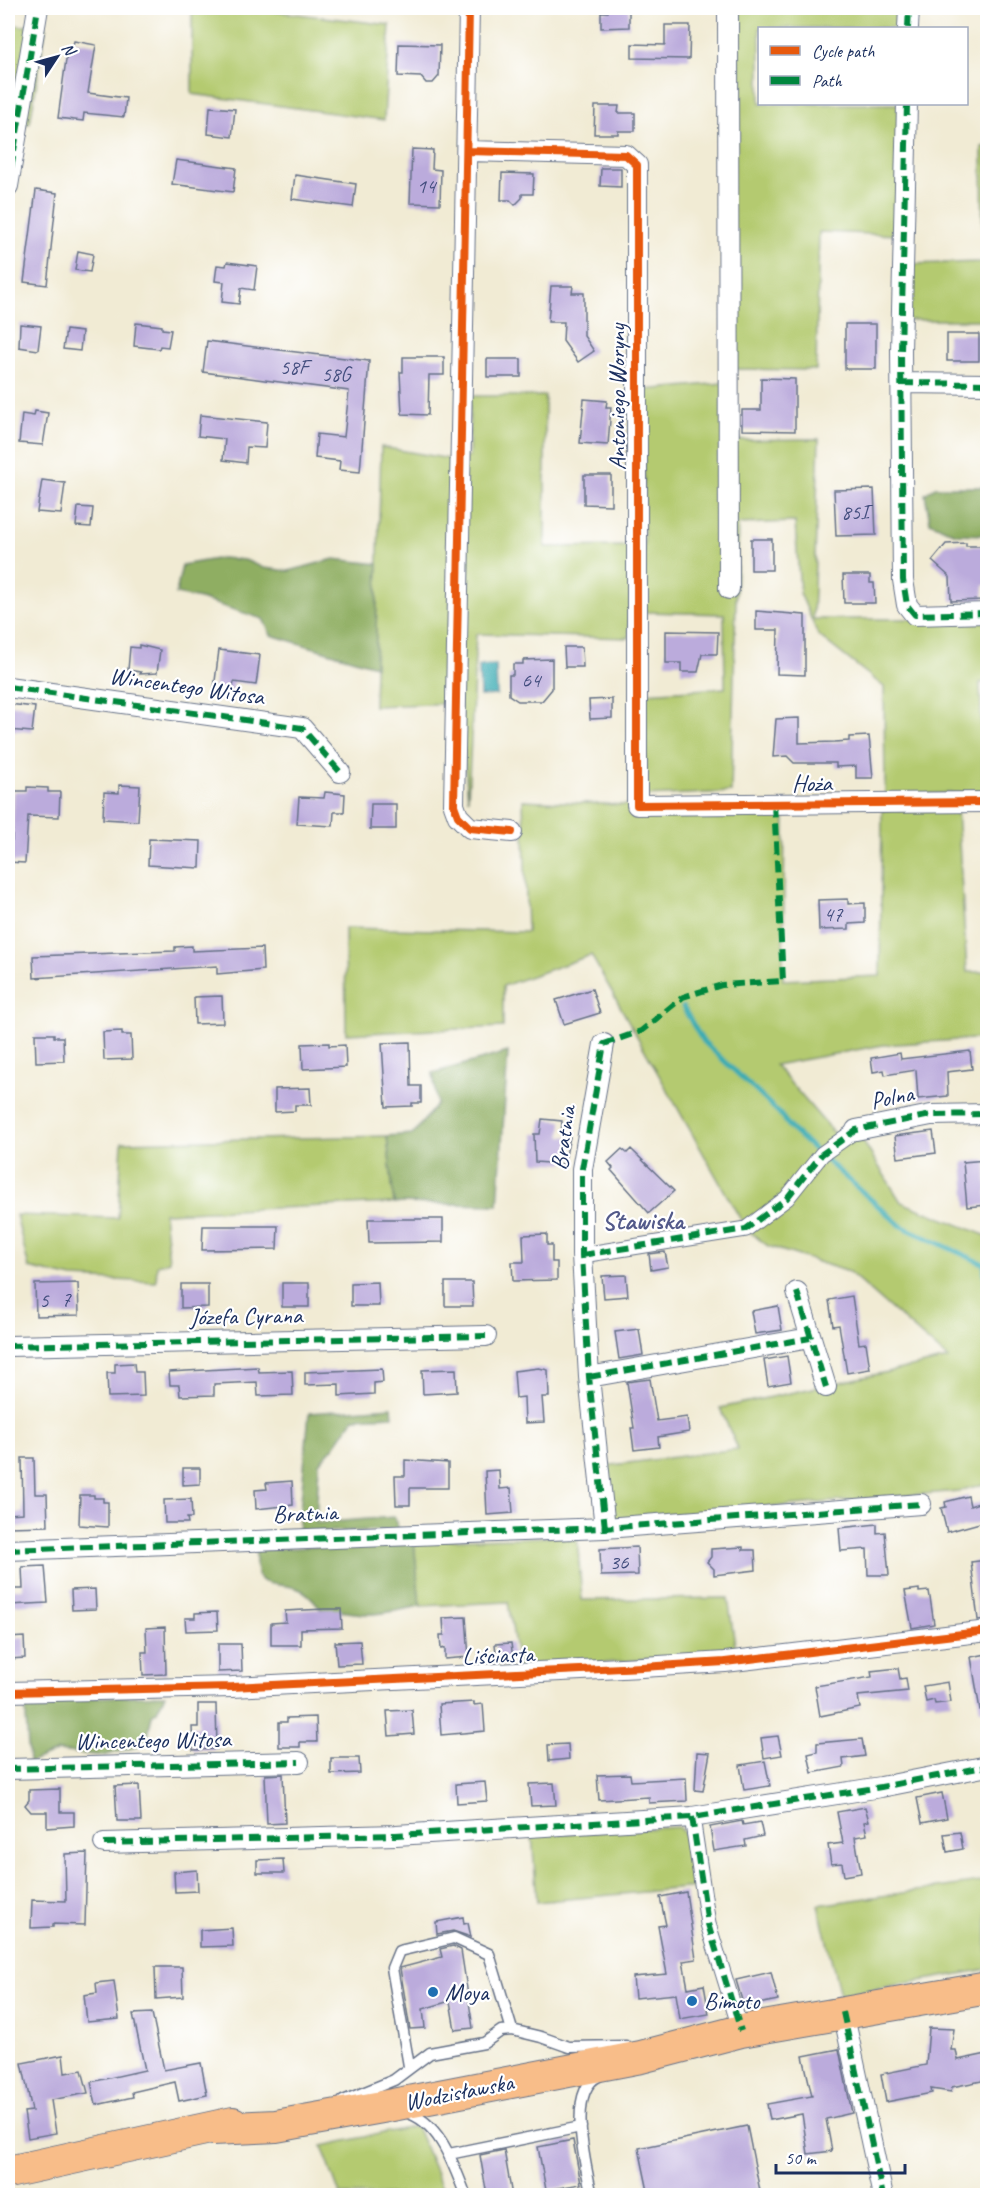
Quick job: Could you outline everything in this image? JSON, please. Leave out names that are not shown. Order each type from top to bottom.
[{"type":"main road","name":"Wodzisławska","points":[[8,2172],[213,2129],[274,2112],[633,2052],[843,2012],[987,1988]]},
{"type":"main road","name":"Wodzisławska","points":[[213,2129],[276,2126],[382,2106],[633,2052]]},
{"type":"street","points":[[8,186],[12,138],[38,8]]},
{"type":"street","points":[[469,8],[454,805],[458,816],[470,828],[512,832]]},
{"type":"street","points":[[728,8],[729,589]]},
{"type":"street","points":[[908,27],[909,8]]},
{"type":"street","points":[[907,105],[902,383],[903,580],[907,605],[915,615],[987,613]]},
{"type":"street","name":"Antoniego Woryny","points":[[467,151],[626,155],[637,165],[637,805]]},
{"type":"street","points":[[902,383],[987,384]]},
{"type":"street","name":"Wincentego Witosa","points":[[8,687],[302,728],[340,772]]},
{"type":"street","name":"Hoża","points":[[637,805],[987,802]]},
{"type":"street","name":"Bratnia","points":[[604,1044],[582,1169],[582,1255],[589,1377],[605,1528]]},
{"type":"street","name":"Polna","points":[[582,1255],[746,1229],[788,1198],[820,1156],[856,1130],[931,1115],[987,1114]]},
{"type":"street","points":[[797,1292],[826,1386]]},
{"type":"street","name":"Józefa Cyrana","points":[[8,1346],[486,1336]]},
{"type":"street","points":[[589,1377],[810,1338]]},
{"type":"street","name":"Bratnia","points":[[8,1550],[605,1528],[921,1504]]},
{"type":"street","name":"Liściasta","points":[[8,1692],[232,1687],[642,1667],[748,1660],[987,1631]]},
{"type":"street","name":"Wincentego Witosa","points":[[8,1769],[299,1762]]},
{"type":"street","points":[[104,1843],[407,1835],[692,1817],[881,1787],[987,1766]]},
{"type":"street","points":[[692,1817],[708,1924],[741,2031]]},
{"type":"street","points":[[843,2012],[883,2196]]},
{"type":"lane","points":[[409,2066],[392,1968],[399,1951],[454,1938],[489,1954],[512,2030]]},
{"type":"lane","points":[[343,2101],[393,2080],[409,2066],[430,2053],[484,2043],[501,2031],[512,2030],[569,2047],[633,2052]]},
{"type":"lane","points":[[592,2196],[581,2127],[581,2099],[586,2085],[633,2052]]},
{"type":"lane","points":[[382,2106],[410,2113],[426,2122],[449,2154],[466,2196]]},
{"type":"lane","points":[[449,2154],[581,2127]]},
{"type":"green space","points":[[192,8],[247,8],[390,25],[384,120],[192,94]]},
{"type":"green space","points":[[734,8],[902,8],[901,27],[758,27],[758,105],[901,105],[899,235],[819,232],[816,370],[733,369],[732,440],[819,439],[813,619],[987,619],[987,682],[980,683],[984,792],[885,795],[884,687],[818,635],[800,593],[795,522],[738,524],[731,792],[645,796],[644,693],[725,688],[724,614],[644,612],[644,390],[723,383]]},
{"type":"green space","points":[[8,25],[46,27],[30,123],[8,130]]},
{"type":"green space","points":[[987,146],[987,320],[907,320],[911,264],[983,262],[982,147]]},
{"type":"green space","points":[[470,396],[545,396],[545,547],[631,546],[629,638],[476,634],[468,799],[459,703],[374,706],[381,447],[450,459],[469,457]]},
{"type":"green space","points":[[935,487],[987,487],[987,535],[956,534],[930,522],[925,494]]},
{"type":"green space","points":[[222,558],[245,560],[264,568],[289,571],[334,559],[378,564],[375,666],[271,635],[263,619],[200,599],[176,594],[182,565]]},
{"type":"green space","points":[[523,800],[785,813],[783,980],[880,976],[882,810],[957,809],[967,972],[987,972],[987,1038],[883,1045],[775,1065],[838,1138],[856,1130],[901,1202],[987,1236],[987,1483],[959,1491],[608,1521],[605,1466],[738,1449],[720,1408],[948,1359],[849,1272],[768,1246],[746,1229],[591,955],[503,986],[503,1027],[346,1034],[345,928],[527,932]]},
{"type":"green space","points":[[508,1052],[498,1205],[394,1203],[387,1136],[413,1134],[437,1104],[433,1073]]},
{"type":"green space","points":[[387,1136],[394,1203],[164,1213],[169,1261],[157,1265],[156,1282],[73,1278],[29,1268],[16,1215],[118,1218],[122,1142]]},
{"type":"green space","points":[[392,1407],[393,1416],[354,1418],[333,1448],[319,1463],[316,1523],[394,1517],[399,1530],[298,1532],[309,1413]]},
{"type":"green space","points":[[577,1536],[582,1600],[728,1598],[736,1652],[519,1670],[508,1602],[420,1606],[414,1541]]},
{"type":"green space","points":[[414,1541],[420,1606],[388,1612],[369,1614],[322,1610],[304,1591],[261,1580],[256,1564],[256,1550]]},
{"type":"green space","points":[[165,1695],[157,1711],[152,1715],[147,1740],[140,1746],[103,1756],[58,1751],[29,1763],[25,1700]]},
{"type":"green space","points":[[678,1827],[691,1840],[696,1887],[537,1902],[532,1835]]},
{"type":"green space","points":[[987,1881],[987,1969],[840,1995],[818,1905]]},
{"type":"green space","points":[[416,2126],[445,2195],[340,2195],[322,2146]]},
{"type":"water","points":[[496,665],[497,695],[480,696],[479,666]]},
{"type":"building","points":[[608,8],[629,8],[629,27],[601,28],[601,12],[608,12]]},
{"type":"building","points":[[665,25],[690,25],[689,59],[632,58],[632,44],[665,45]]},
{"type":"building","points":[[74,41],[96,45],[88,93],[126,98],[124,117],[84,113],[83,121],[58,118],[68,45],[73,45]]},
{"type":"building","points":[[399,44],[440,45],[439,76],[433,83],[426,83],[421,77],[398,76]]},
{"type":"building","points":[[595,106],[619,106],[618,113],[635,113],[635,131],[594,134]]},
{"type":"building","points":[[210,107],[235,109],[232,137],[208,134]]},
{"type":"building","points":[[412,149],[433,150],[432,169],[441,170],[440,204],[410,203]]},
{"type":"building","points":[[176,160],[236,168],[233,192],[172,184]]},
{"type":"building","points":[[601,168],[621,168],[621,187],[600,186]]},
{"type":"building","points":[[502,173],[534,174],[533,194],[522,194],[522,198],[515,205],[510,200],[501,200]]},
{"type":"building","points":[[295,175],[356,184],[353,207],[292,199]]},
{"type":"building","points":[[36,190],[57,193],[47,285],[24,282]]},
{"type":"building","points":[[78,251],[93,254],[90,272],[75,270]]},
{"type":"building","points":[[227,262],[257,266],[254,290],[241,288],[239,304],[222,302],[224,282],[215,281],[217,265],[226,266]]},
{"type":"building","points":[[551,286],[573,286],[572,293],[584,293],[584,336],[594,351],[578,362],[563,341],[564,322],[548,322]]},
{"type":"building","points":[[136,323],[162,326],[162,329],[171,330],[168,347],[160,346],[159,349],[134,346]]},
{"type":"building","points":[[20,324],[41,326],[38,350],[19,347]]},
{"type":"building","points":[[845,324],[876,324],[876,369],[845,369]]},
{"type":"building","points":[[66,330],[82,332],[80,351],[63,349]]},
{"type":"building","points":[[947,334],[979,334],[979,361],[947,361]]},
{"type":"building","points":[[207,341],[369,361],[360,472],[339,470],[340,461],[315,458],[317,434],[344,437],[349,391],[203,372]]},
{"type":"building","points":[[403,357],[444,357],[444,375],[429,375],[428,415],[402,414],[400,372],[403,372]]},
{"type":"building","points":[[487,359],[521,359],[521,377],[487,377]]},
{"type":"building","points":[[761,378],[795,379],[795,431],[742,430],[742,410],[761,410]]},
{"type":"building","points":[[584,399],[607,401],[606,407],[611,407],[608,445],[580,443]]},
{"type":"building","points":[[35,411],[48,413],[43,445],[19,443],[22,414],[34,416]]},
{"type":"building","points":[[200,415],[267,422],[265,448],[247,447],[246,463],[223,460],[225,439],[198,436]]},
{"type":"building","points":[[584,475],[611,475],[611,505],[584,504]]},
{"type":"building","points":[[42,480],[65,483],[61,514],[37,512]]},
{"type":"building","points":[[874,489],[876,535],[836,536],[834,490]]},
{"type":"building","points":[[78,507],[93,508],[91,527],[76,526]]},
{"type":"building","points":[[751,539],[772,539],[772,570],[751,570]]},
{"type":"building","points":[[966,543],[966,546],[987,546],[987,585],[984,585],[983,600],[951,601],[950,577],[932,561],[946,544]]},
{"type":"building","points":[[843,575],[870,575],[870,583],[874,583],[875,603],[844,603]]},
{"type":"building","points":[[756,611],[805,615],[805,675],[777,674],[778,630],[756,630]]},
{"type":"building","points":[[666,631],[718,632],[717,654],[702,654],[698,672],[681,672],[681,663],[666,663]]},
{"type":"building","points":[[139,645],[160,650],[157,673],[140,674],[141,672],[128,670],[130,647],[139,648]]},
{"type":"building","points":[[564,647],[582,647],[583,667],[565,667]]},
{"type":"building","points":[[219,650],[260,655],[256,685],[234,682],[232,692],[214,689]]},
{"type":"building","points":[[552,659],[552,689],[542,701],[518,701],[509,695],[509,675],[513,675],[513,664],[523,664],[523,660]]},
{"type":"building","points":[[612,699],[612,718],[590,719],[589,700]]},
{"type":"building","points":[[8,704],[35,707],[32,732],[8,730]]},
{"type":"building","points":[[799,718],[799,743],[849,741],[849,737],[869,736],[873,778],[856,778],[856,766],[836,767],[836,763],[794,763],[787,756],[773,757],[776,719]]},
{"type":"building","points":[[119,785],[140,786],[138,821],[103,819],[104,792],[119,793]]},
{"type":"building","points":[[27,787],[48,788],[48,792],[60,792],[59,817],[28,816],[25,863],[8,862],[8,839],[12,840],[14,791],[27,791]]},
{"type":"building","points":[[325,792],[345,794],[344,812],[334,812],[333,826],[297,824],[299,797],[324,798]]},
{"type":"building","points":[[371,804],[396,804],[396,829],[370,829]]},
{"type":"building","points":[[149,839],[201,841],[200,868],[148,865]]},
{"type":"building","points":[[848,899],[848,904],[865,903],[865,923],[849,924],[849,929],[819,930],[818,900]]},
{"type":"building","points":[[192,946],[192,951],[262,948],[263,970],[217,974],[217,966],[34,978],[33,956],[175,951],[175,947]]},
{"type":"building","points":[[592,989],[600,1013],[564,1024],[556,1000]]},
{"type":"building","points":[[222,996],[223,1023],[195,1024],[194,997]]},
{"type":"building","points":[[122,1031],[122,1035],[131,1035],[132,1059],[104,1060],[103,1032]]},
{"type":"building","points":[[35,1034],[54,1034],[54,1037],[63,1037],[64,1061],[36,1062]]},
{"type":"building","points":[[410,1042],[411,1086],[421,1086],[421,1103],[412,1103],[412,1106],[386,1107],[382,1043]]},
{"type":"building","points":[[329,1043],[329,1046],[345,1045],[346,1067],[303,1069],[302,1044]]},
{"type":"building","points":[[970,1051],[972,1069],[947,1072],[948,1096],[918,1099],[916,1070],[885,1075],[884,1070],[873,1072],[871,1058],[900,1053],[901,1059]]},
{"type":"building","points":[[310,1088],[311,1105],[295,1105],[295,1111],[275,1112],[275,1089]]},
{"type":"building","points":[[542,1119],[562,1121],[561,1136],[570,1137],[564,1164],[535,1162],[534,1134],[540,1134]]},
{"type":"building","points":[[933,1131],[936,1153],[898,1158],[895,1136]]},
{"type":"building","points":[[622,1149],[627,1153],[631,1149],[674,1191],[649,1213],[611,1170],[613,1168],[608,1162]]},
{"type":"building","points":[[986,1160],[987,1205],[967,1207],[963,1162]]},
{"type":"building","points":[[368,1219],[443,1219],[443,1242],[369,1243]]},
{"type":"building","points":[[203,1226],[278,1226],[277,1249],[202,1250]]},
{"type":"building","points":[[547,1234],[547,1245],[552,1245],[552,1262],[557,1262],[557,1280],[513,1281],[512,1262],[524,1262],[523,1235]]},
{"type":"building","points":[[665,1252],[668,1267],[651,1270],[649,1254]]},
{"type":"building","points":[[626,1275],[628,1296],[604,1298],[602,1276]]},
{"type":"building","points":[[378,1282],[379,1306],[351,1306],[351,1283]]},
{"type":"building","points":[[445,1282],[472,1282],[473,1306],[445,1306]]},
{"type":"building","points":[[78,1283],[79,1315],[36,1316],[35,1284]]},
{"type":"building","points":[[282,1283],[309,1283],[309,1307],[282,1307]]},
{"type":"building","points":[[181,1284],[208,1284],[208,1307],[181,1308]]},
{"type":"building","points":[[852,1296],[859,1344],[866,1343],[870,1369],[847,1373],[839,1325],[833,1326],[829,1300]]},
{"type":"building","points":[[778,1306],[782,1330],[755,1334],[751,1311]]},
{"type":"building","points":[[639,1329],[643,1355],[619,1359],[615,1332]]},
{"type":"building","points":[[787,1356],[791,1382],[768,1386],[764,1360]]},
{"type":"building","points":[[134,1363],[135,1372],[143,1372],[144,1396],[108,1397],[107,1373],[115,1373],[115,1364]]},
{"type":"building","points":[[258,1367],[259,1372],[292,1371],[293,1395],[258,1396],[257,1382],[214,1384],[214,1395],[180,1396],[179,1385],[170,1385],[169,1372]]},
{"type":"building","points":[[539,1368],[548,1370],[549,1397],[542,1397],[544,1422],[525,1423],[524,1397],[516,1398],[514,1371]]},
{"type":"building","points":[[382,1369],[383,1382],[374,1383],[374,1394],[339,1396],[339,1384],[305,1385],[305,1372]]},
{"type":"building","points":[[456,1369],[457,1392],[423,1394],[422,1370]]},
{"type":"building","points":[[650,1379],[657,1421],[687,1417],[689,1432],[658,1437],[659,1447],[634,1450],[631,1428],[634,1428],[627,1382]]},
{"type":"building","points":[[22,1458],[34,1458],[35,1494],[47,1494],[48,1526],[8,1527],[8,1514],[23,1513]]},
{"type":"building","points":[[405,1460],[448,1463],[448,1488],[410,1488],[410,1505],[396,1505],[395,1476],[405,1476]]},
{"type":"building","points":[[183,1468],[200,1468],[200,1484],[183,1485]]},
{"type":"building","points":[[499,1470],[500,1489],[511,1488],[513,1513],[487,1515],[485,1471]]},
{"type":"building","points":[[292,1481],[293,1505],[256,1509],[255,1490],[267,1489],[266,1483]]},
{"type":"building","points":[[80,1495],[94,1495],[94,1498],[103,1498],[103,1502],[108,1502],[108,1527],[79,1525]]},
{"type":"building","points":[[968,1496],[970,1506],[987,1500],[987,1521],[947,1532],[941,1508],[946,1507],[945,1502]]},
{"type":"building","points":[[191,1499],[192,1518],[187,1518],[188,1523],[165,1523],[164,1500]]},
{"type":"building","points":[[877,1524],[877,1533],[885,1532],[889,1575],[868,1575],[867,1549],[841,1551],[839,1528]]},
{"type":"building","points":[[637,1547],[638,1575],[601,1576],[600,1549]]},
{"type":"building","points":[[743,1547],[743,1550],[755,1550],[756,1570],[714,1575],[714,1569],[707,1562],[711,1557],[711,1549]]},
{"type":"building","points":[[987,1560],[987,1619],[978,1620],[971,1562]]},
{"type":"building","points":[[45,1566],[48,1603],[9,1605],[9,1589],[23,1589],[22,1567]]},
{"type":"building","points":[[95,1589],[96,1609],[72,1610],[71,1590]]},
{"type":"building","points":[[919,1589],[919,1592],[929,1591],[934,1624],[912,1628],[905,1591]]},
{"type":"building","points":[[341,1609],[342,1628],[301,1629],[301,1645],[271,1645],[271,1623],[286,1622],[285,1611]]},
{"type":"building","points":[[217,1612],[218,1630],[186,1631],[185,1618],[195,1618],[195,1613]]},
{"type":"building","points":[[466,1617],[469,1657],[445,1659],[445,1648],[441,1649],[440,1635],[444,1635],[443,1618]]},
{"type":"building","points":[[165,1627],[166,1674],[143,1675],[142,1652],[147,1652],[146,1628]]},
{"type":"building","points":[[24,1637],[25,1658],[8,1659],[8,1638]]},
{"type":"building","points":[[360,1641],[362,1664],[337,1665],[335,1642]]},
{"type":"building","points":[[511,1643],[513,1659],[497,1661],[495,1644]]},
{"type":"building","points":[[218,1644],[241,1644],[242,1671],[218,1672]]},
{"type":"building","points":[[987,1654],[987,1709],[980,1710],[971,1657]]},
{"type":"building","points":[[898,1668],[900,1679],[906,1678],[908,1691],[858,1696],[860,1708],[820,1716],[815,1686],[872,1677],[871,1671]]},
{"type":"building","points":[[948,1682],[951,1702],[935,1704],[934,1700],[926,1702],[923,1686]]},
{"type":"building","points":[[474,1702],[474,1705],[483,1704],[485,1731],[441,1735],[439,1704]]},
{"type":"building","points":[[198,1704],[216,1704],[217,1749],[193,1750],[192,1727],[198,1727]]},
{"type":"building","points":[[412,1710],[414,1734],[389,1736],[387,1711]]},
{"type":"building","points":[[316,1717],[317,1742],[300,1742],[300,1747],[279,1747],[279,1722],[287,1722],[287,1718]]},
{"type":"building","points":[[778,1736],[782,1755],[764,1758],[761,1738]]},
{"type":"building","points":[[862,1739],[865,1756],[843,1759],[844,1767],[812,1773],[808,1754],[817,1752],[817,1743]]},
{"type":"building","points":[[568,1744],[569,1759],[549,1761],[548,1745]]},
{"type":"building","points":[[697,1752],[710,1753],[703,1791],[695,1790]]},
{"type":"building","points":[[331,1758],[359,1758],[360,1773],[331,1774]]},
{"type":"building","points":[[765,1761],[770,1786],[744,1790],[740,1765]]},
{"type":"building","points":[[283,1774],[285,1823],[267,1824],[265,1775]]},
{"type":"building","points":[[630,1774],[631,1781],[686,1778],[687,1801],[649,1803],[649,1797],[599,1800],[597,1775]]},
{"type":"building","points":[[485,1782],[487,1801],[457,1803],[456,1784]]},
{"type":"building","points":[[554,1783],[556,1805],[531,1806],[529,1784]]},
{"type":"building","points":[[139,1785],[141,1821],[117,1821],[115,1786]]},
{"type":"building","points":[[60,1789],[60,1812],[74,1812],[74,1826],[47,1828],[47,1812],[31,1812],[25,1805],[29,1800],[29,1790]]},
{"type":"building","points":[[942,1793],[947,1818],[922,1823],[917,1798]]},
{"type":"building","points":[[865,1807],[869,1821],[864,1822],[867,1835],[855,1837],[861,1873],[844,1876],[842,1863],[831,1864],[828,1845],[843,1843],[837,1812]]},
{"type":"building","points":[[742,1821],[743,1825],[760,1822],[763,1836],[745,1840],[746,1846],[714,1851],[710,1827]]},
{"type":"building","points":[[960,1832],[963,1849],[947,1852],[944,1834]]},
{"type":"building","points":[[87,1853],[85,1925],[53,1924],[53,1927],[31,1928],[32,1900],[66,1901],[65,1854]]},
{"type":"building","points":[[283,1859],[284,1873],[257,1873],[257,1860]]},
{"type":"building","points":[[197,1870],[198,1891],[175,1892],[174,1872]]},
{"type":"building","points":[[686,1892],[696,1959],[683,1961],[688,1988],[704,1985],[709,2014],[680,2019],[676,1994],[635,1998],[633,1977],[667,1974],[658,1926],[666,1925],[660,1897]]},
{"type":"building","points":[[463,1917],[464,1924],[468,1923],[471,1937],[453,1931],[437,1934],[436,1922]]},
{"type":"building","points":[[232,1928],[233,1946],[200,1947],[200,1930]]},
{"type":"building","name":"Moya","points":[[453,1946],[461,1950],[473,2028],[455,2030],[450,2001],[423,2009],[425,2028],[410,2029],[400,1968],[442,1957],[440,1949]]},
{"type":"building","points":[[155,1967],[182,1967],[183,1997],[156,1999]]},
{"type":"building","points":[[771,1972],[778,2000],[744,2007],[736,1980]]},
{"type":"building","points":[[114,1981],[119,2019],[87,2022],[84,1995],[97,1993],[96,1983]]},
{"type":"building","points":[[152,2013],[164,2070],[201,2063],[207,2095],[179,2101],[175,2082],[132,2092],[133,2097],[96,2105],[91,2082],[145,2070],[133,2014]]},
{"type":"building","points":[[929,2028],[954,2029],[951,2050],[956,2050],[958,2060],[987,2054],[987,2080],[952,2087],[951,2092],[931,2089],[932,2093],[886,2102],[881,2074],[926,2065]]},
{"type":"building","points":[[839,2049],[852,2113],[826,2119],[832,2151],[808,2154],[802,2114],[770,2120],[767,2104],[812,2096],[803,2056]]},
{"type":"building","points":[[63,2055],[65,2073],[82,2070],[88,2093],[51,2100],[56,2133],[28,2138],[24,2112],[32,2111],[22,2063]]},
{"type":"building","points":[[747,2126],[761,2196],[649,2196],[639,2148]]},
{"type":"building","points":[[573,2140],[581,2184],[546,2190],[538,2147]]},
{"type":"building","points":[[504,2150],[512,2196],[487,2196],[480,2155]]},
{"type":"waterway","points":[[683,1007],[702,1040],[779,1113],[792,1130],[901,1226],[984,1264],[988,1304]]},
{"type":"marked path","points":[[8,186],[38,8]]},
{"type":"marked path","points":[[908,27],[909,8]]},
{"type":"marked path","points":[[907,105],[901,351],[903,580],[907,605],[915,615],[988,613]]},
{"type":"marked path","points":[[902,383],[988,384]]},
{"type":"marked path","points":[[8,687],[302,728],[340,772]]},
{"type":"marked path","points":[[605,1528],[589,1377],[582,1255],[582,1169],[604,1044],[641,1031],[683,997],[722,985],[783,981],[774,803]]},
{"type":"marked path","points":[[582,1255],[746,1229],[787,1198],[822,1154],[856,1130],[931,1115],[988,1114]]},
{"type":"marked path","points":[[797,1292],[826,1387]]},
{"type":"marked path","points":[[8,1346],[486,1336]]},
{"type":"marked path","points":[[589,1377],[810,1338]]},
{"type":"marked path","points":[[8,1550],[605,1528],[921,1504]]},
{"type":"marked path","points":[[8,1769],[299,1762]]},
{"type":"marked path","points":[[104,1843],[396,1835],[692,1817],[881,1787],[988,1766]]},
{"type":"marked path","points":[[692,1817],[708,1924],[741,2031]]},
{"type":"marked path","points":[[843,2012],[883,2196]]},
{"type":"cycle path","points":[[469,8],[454,805],[458,816],[470,828],[512,832]]},
{"type":"cycle path","points":[[467,151],[626,155],[637,165],[637,805],[988,802]]},
{"type":"cycle path","points":[[8,1692],[232,1687],[725,1662],[988,1631]]},
{"type":"place","name":"Moya","points":[[433,1992]]},
{"type":"place","name":"Bimoto","points":[[692,2001]]},
{"type":"district","name":"Stawiska","points":[[643,1220]]}]
